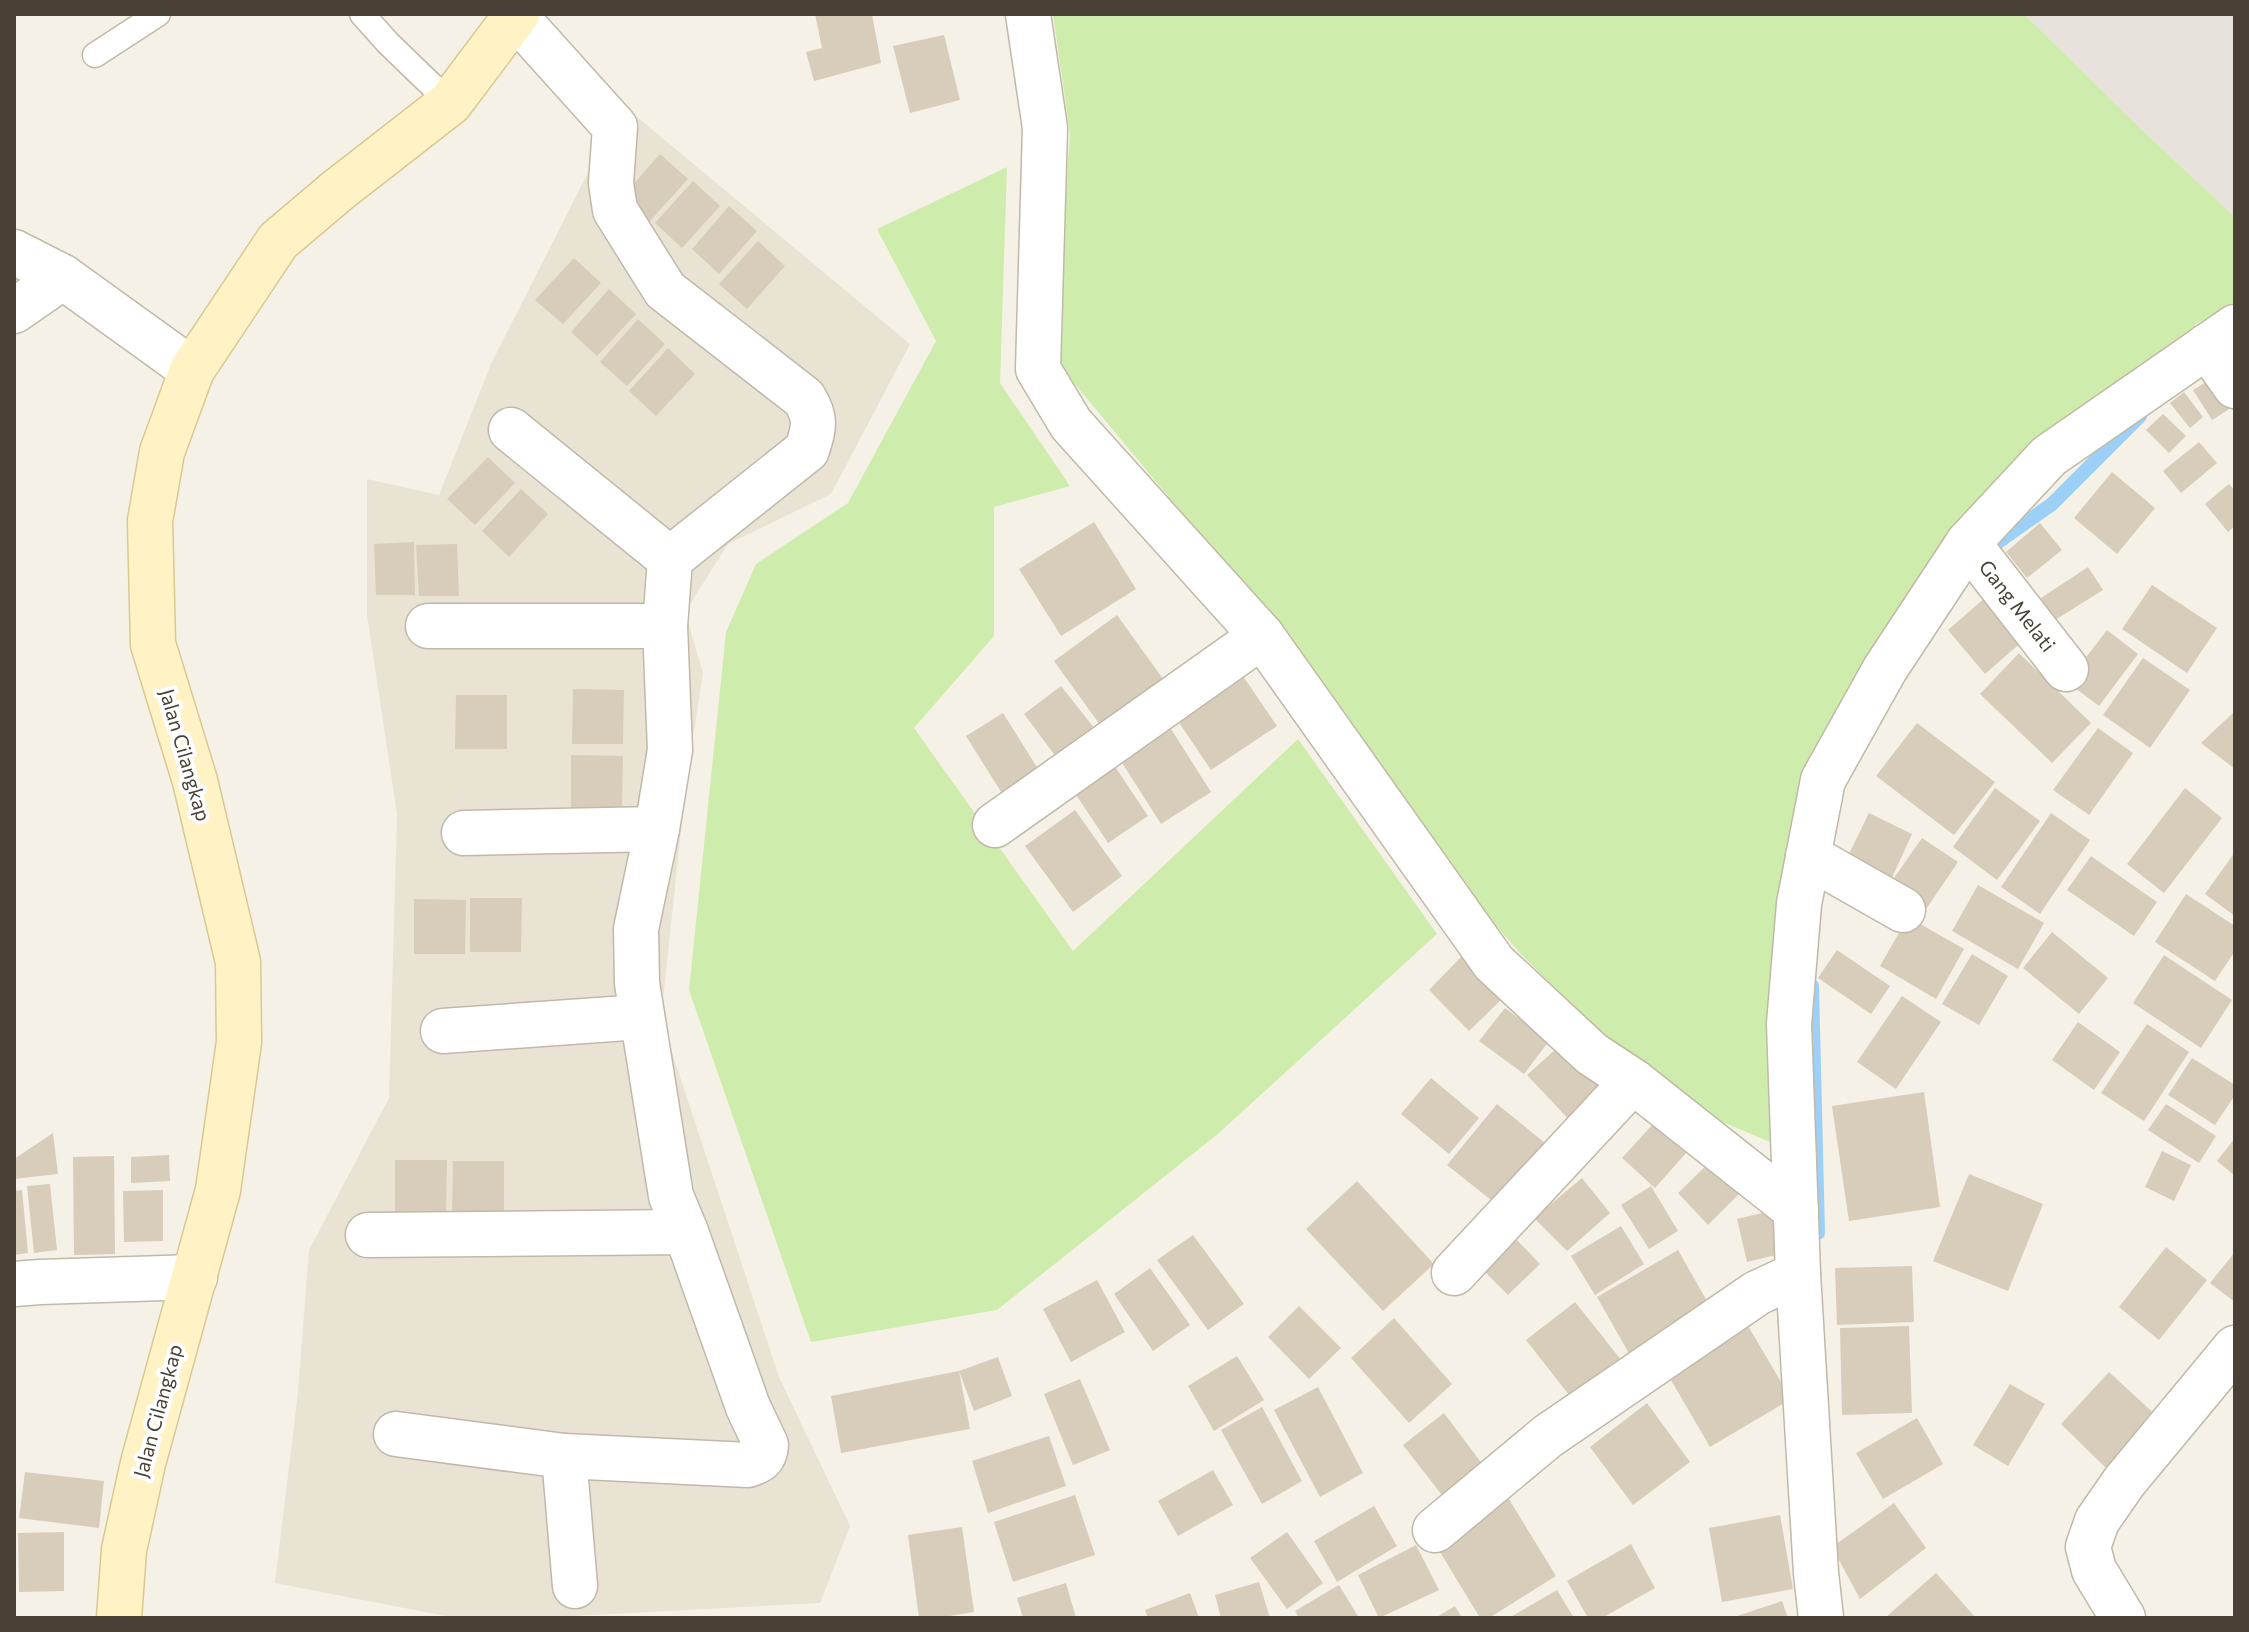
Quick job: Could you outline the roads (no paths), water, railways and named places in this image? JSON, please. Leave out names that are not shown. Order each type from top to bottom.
[{"type":"street","points":[[1028,14],[1045,128],[1038,369],[1071,424],[1262,636],[1494,963],[1592,1054],[1633,1081],[1796,1210]]},
{"type":"street","name":"Jalan Cilangkap","points":[[119,1618],[124,1550],[140,1477],[218,1190],[239,1042],[238,962],[195,781],[153,644],[150,521],[162,452],[192,370],[278,241],[450,103],[516,15]]},
{"type":"street","points":[[396,1434],[564,1456],[748,1465],[763,1458],[766,1445],[748,1407],[671,1196],[641,1017],[636,929],[670,750],[665,626],[670,559],[807,450],[815,426],[812,410],[804,398],[665,290],[615,210],[611,183],[615,127],[516,15]]},
{"type":"street","points":[[14,252],[63,277],[192,370]]},
{"type":"street","points":[[14,311],[63,277]]},
{"type":"street","points":[[1821,1618],[1798,1274],[1789,1024],[1799,904],[1820,863],[1823,780],[1885,669],[2049,456],[2222,356]]},
{"type":"street","points":[[511,430],[670,559]]},
{"type":"street","name":"Gang Melati","points":[[1975,553],[2066,669]]},
{"type":"street","points":[[428,626],[665,626]]},
{"type":"street","points":[[995,825],[1262,636]]},
{"type":"street","points":[[464,833],[657,829]]},
{"type":"street","points":[[1820,863],[1903,910]]},
{"type":"street","points":[[443,1031],[641,1017]]},
{"type":"street","points":[[1454,1273],[1633,1081]]},
{"type":"street","points":[[368,1235],[686,1232]]},
{"type":"street","points":[[1435,1530],[1548,1436],[1757,1293],[1798,1274]]},
{"type":"street","points":[[14,1284],[195,1277]]},
{"type":"street","points":[[2123,1618],[2094,1570],[2088,1547],[2097,1521],[2124,1482],[2235,1348]]},
{"type":"street","points":[[564,1456],[575,1586]]},
{"type":"lane","points":[[95,55],[158,14]]},
{"type":"lane","points":[[362,14],[450,103]]},
{"type":"waterway","points":[[1984,552],[2052,504],[2140,416]]},
{"type":"waterway","points":[[1812,986],[1818,1233]]}]
